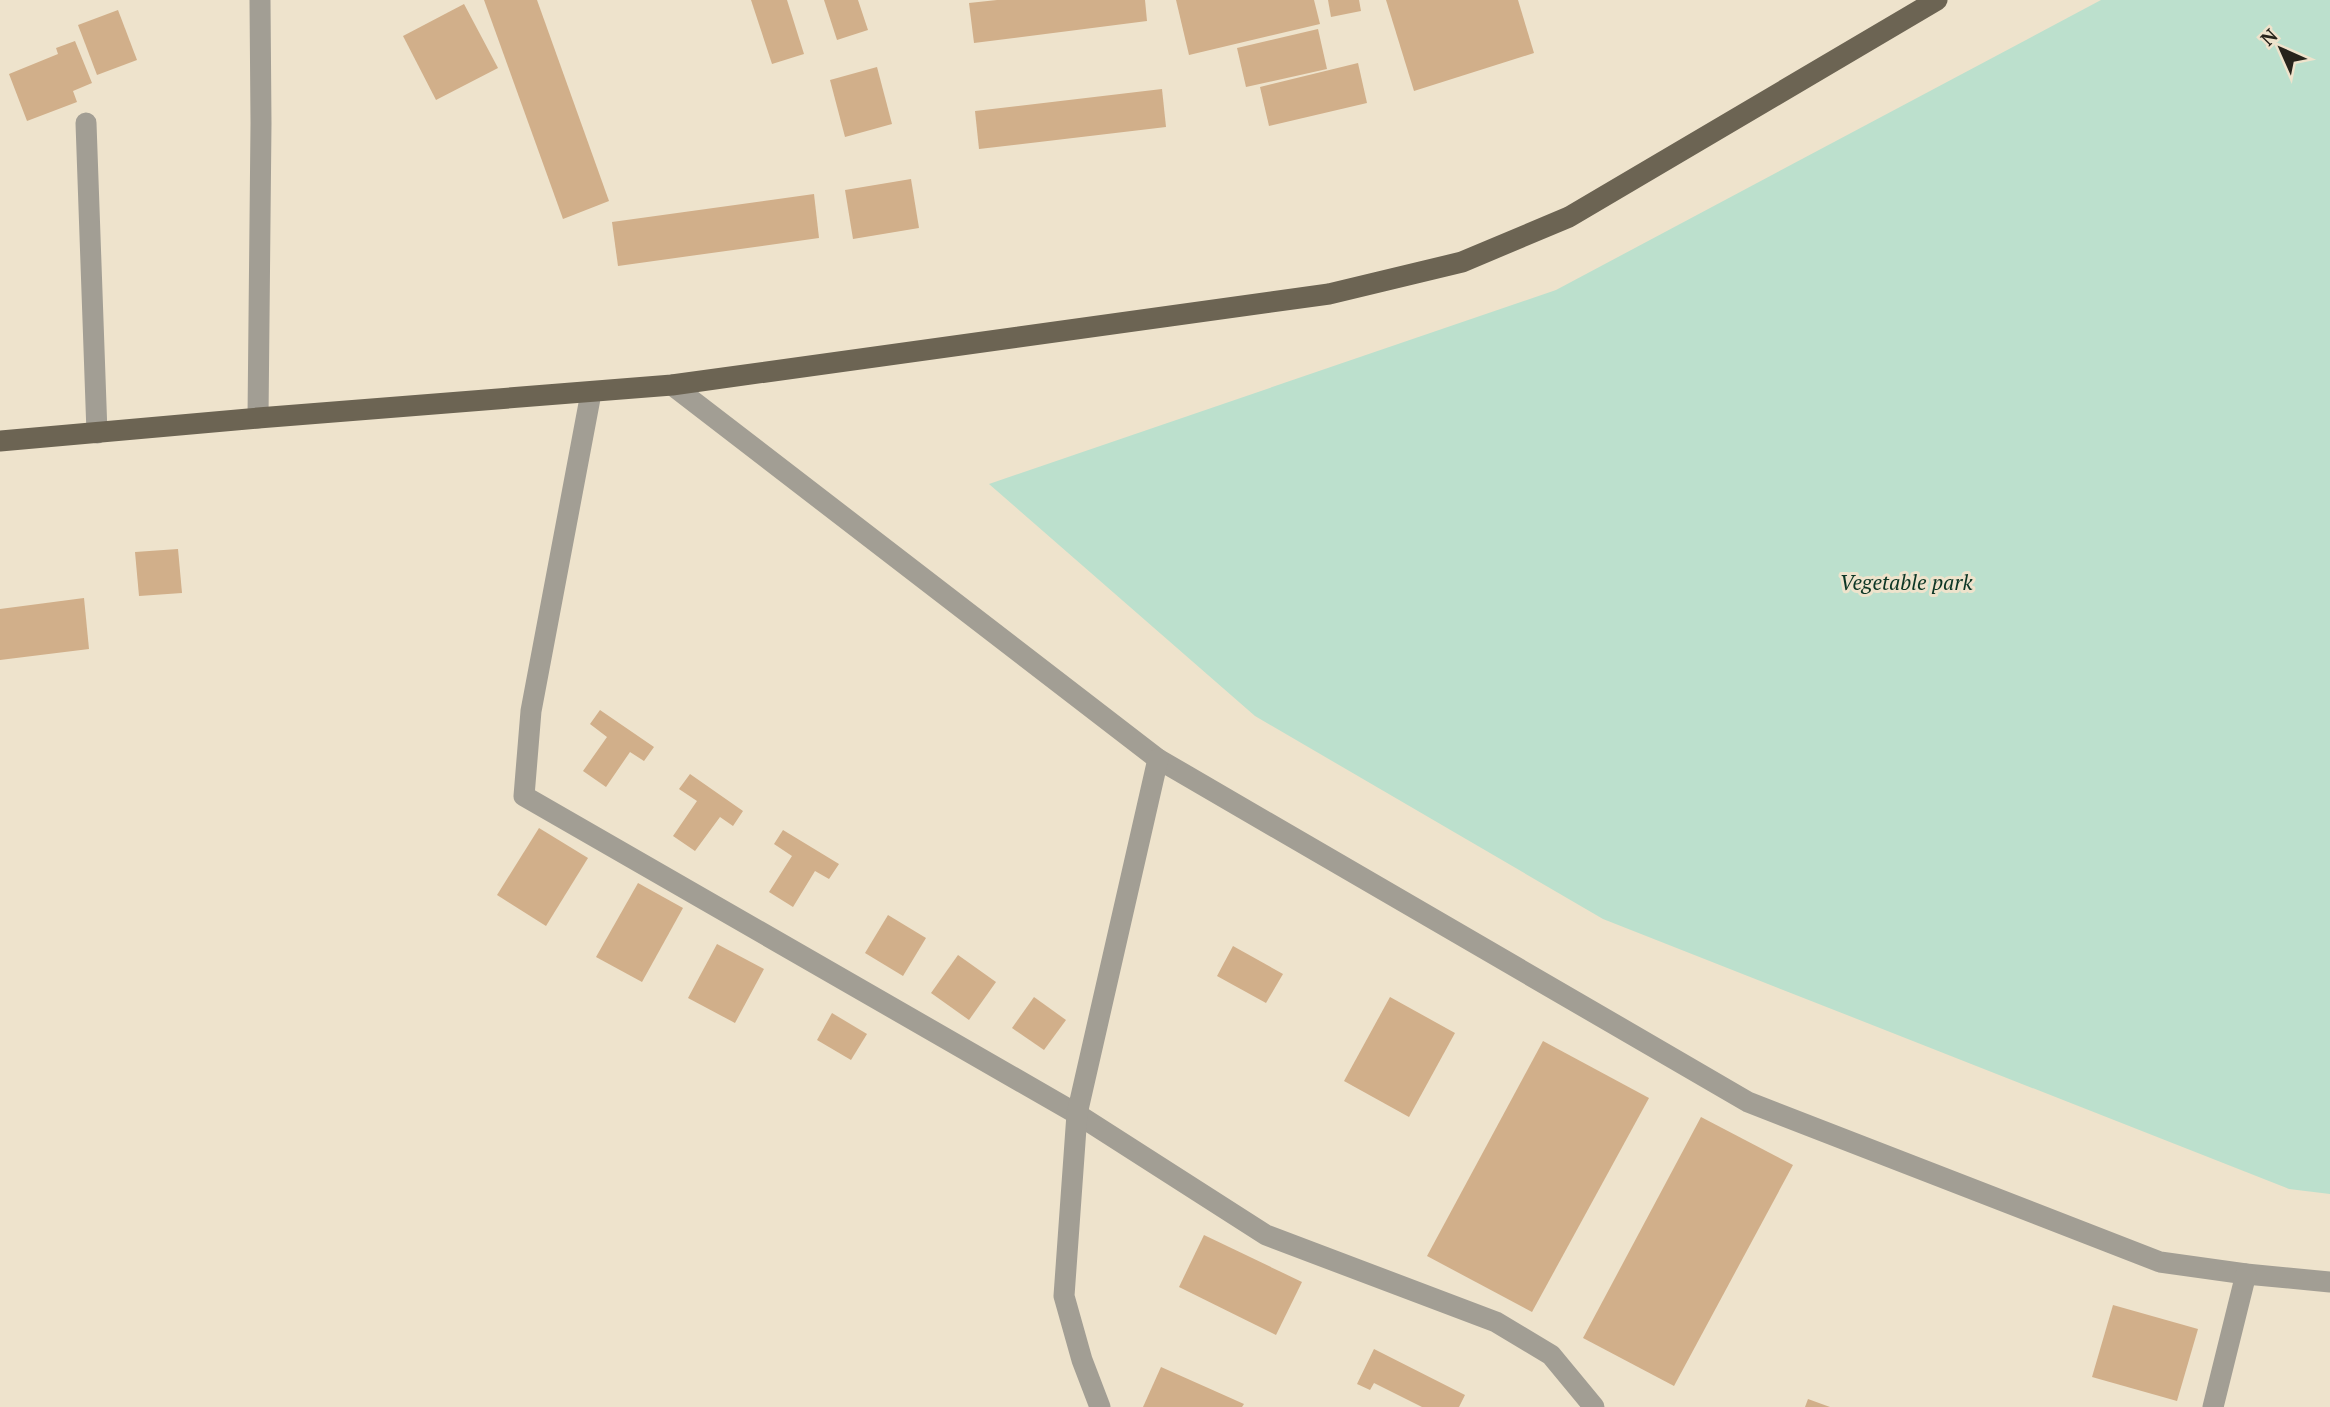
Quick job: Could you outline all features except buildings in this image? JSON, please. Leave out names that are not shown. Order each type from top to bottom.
[{"type":"main road","points":[[0,442],[258,418],[672,385],[1329,294],[1462,262],[1569,217],[1937,0]]},
{"type":"street","points":[[258,418],[260,0]]},
{"type":"street","points":[[86,123],[97,433]]},
{"type":"street","points":[[672,385],[1158,759],[1748,1102],[2160,1262],[2330,1282]]},
{"type":"street","points":[[590,393],[531,711],[524,796],[1077,1114],[1266,1235],[1496,1322],[1552,1355],[1594,1407]]},
{"type":"street","points":[[1100,1407],[1082,1360],[1064,1296],[1077,1114],[1158,759]]},
{"type":"street","points":[[2213,1407],[2246,1274]]},
{"type":"green space","name":"Vegetable park","points":[[2101,0],[2330,0],[2330,1194],[2289,1189],[1603,919],[1255,716],[989,484],[1556,290]]}]
